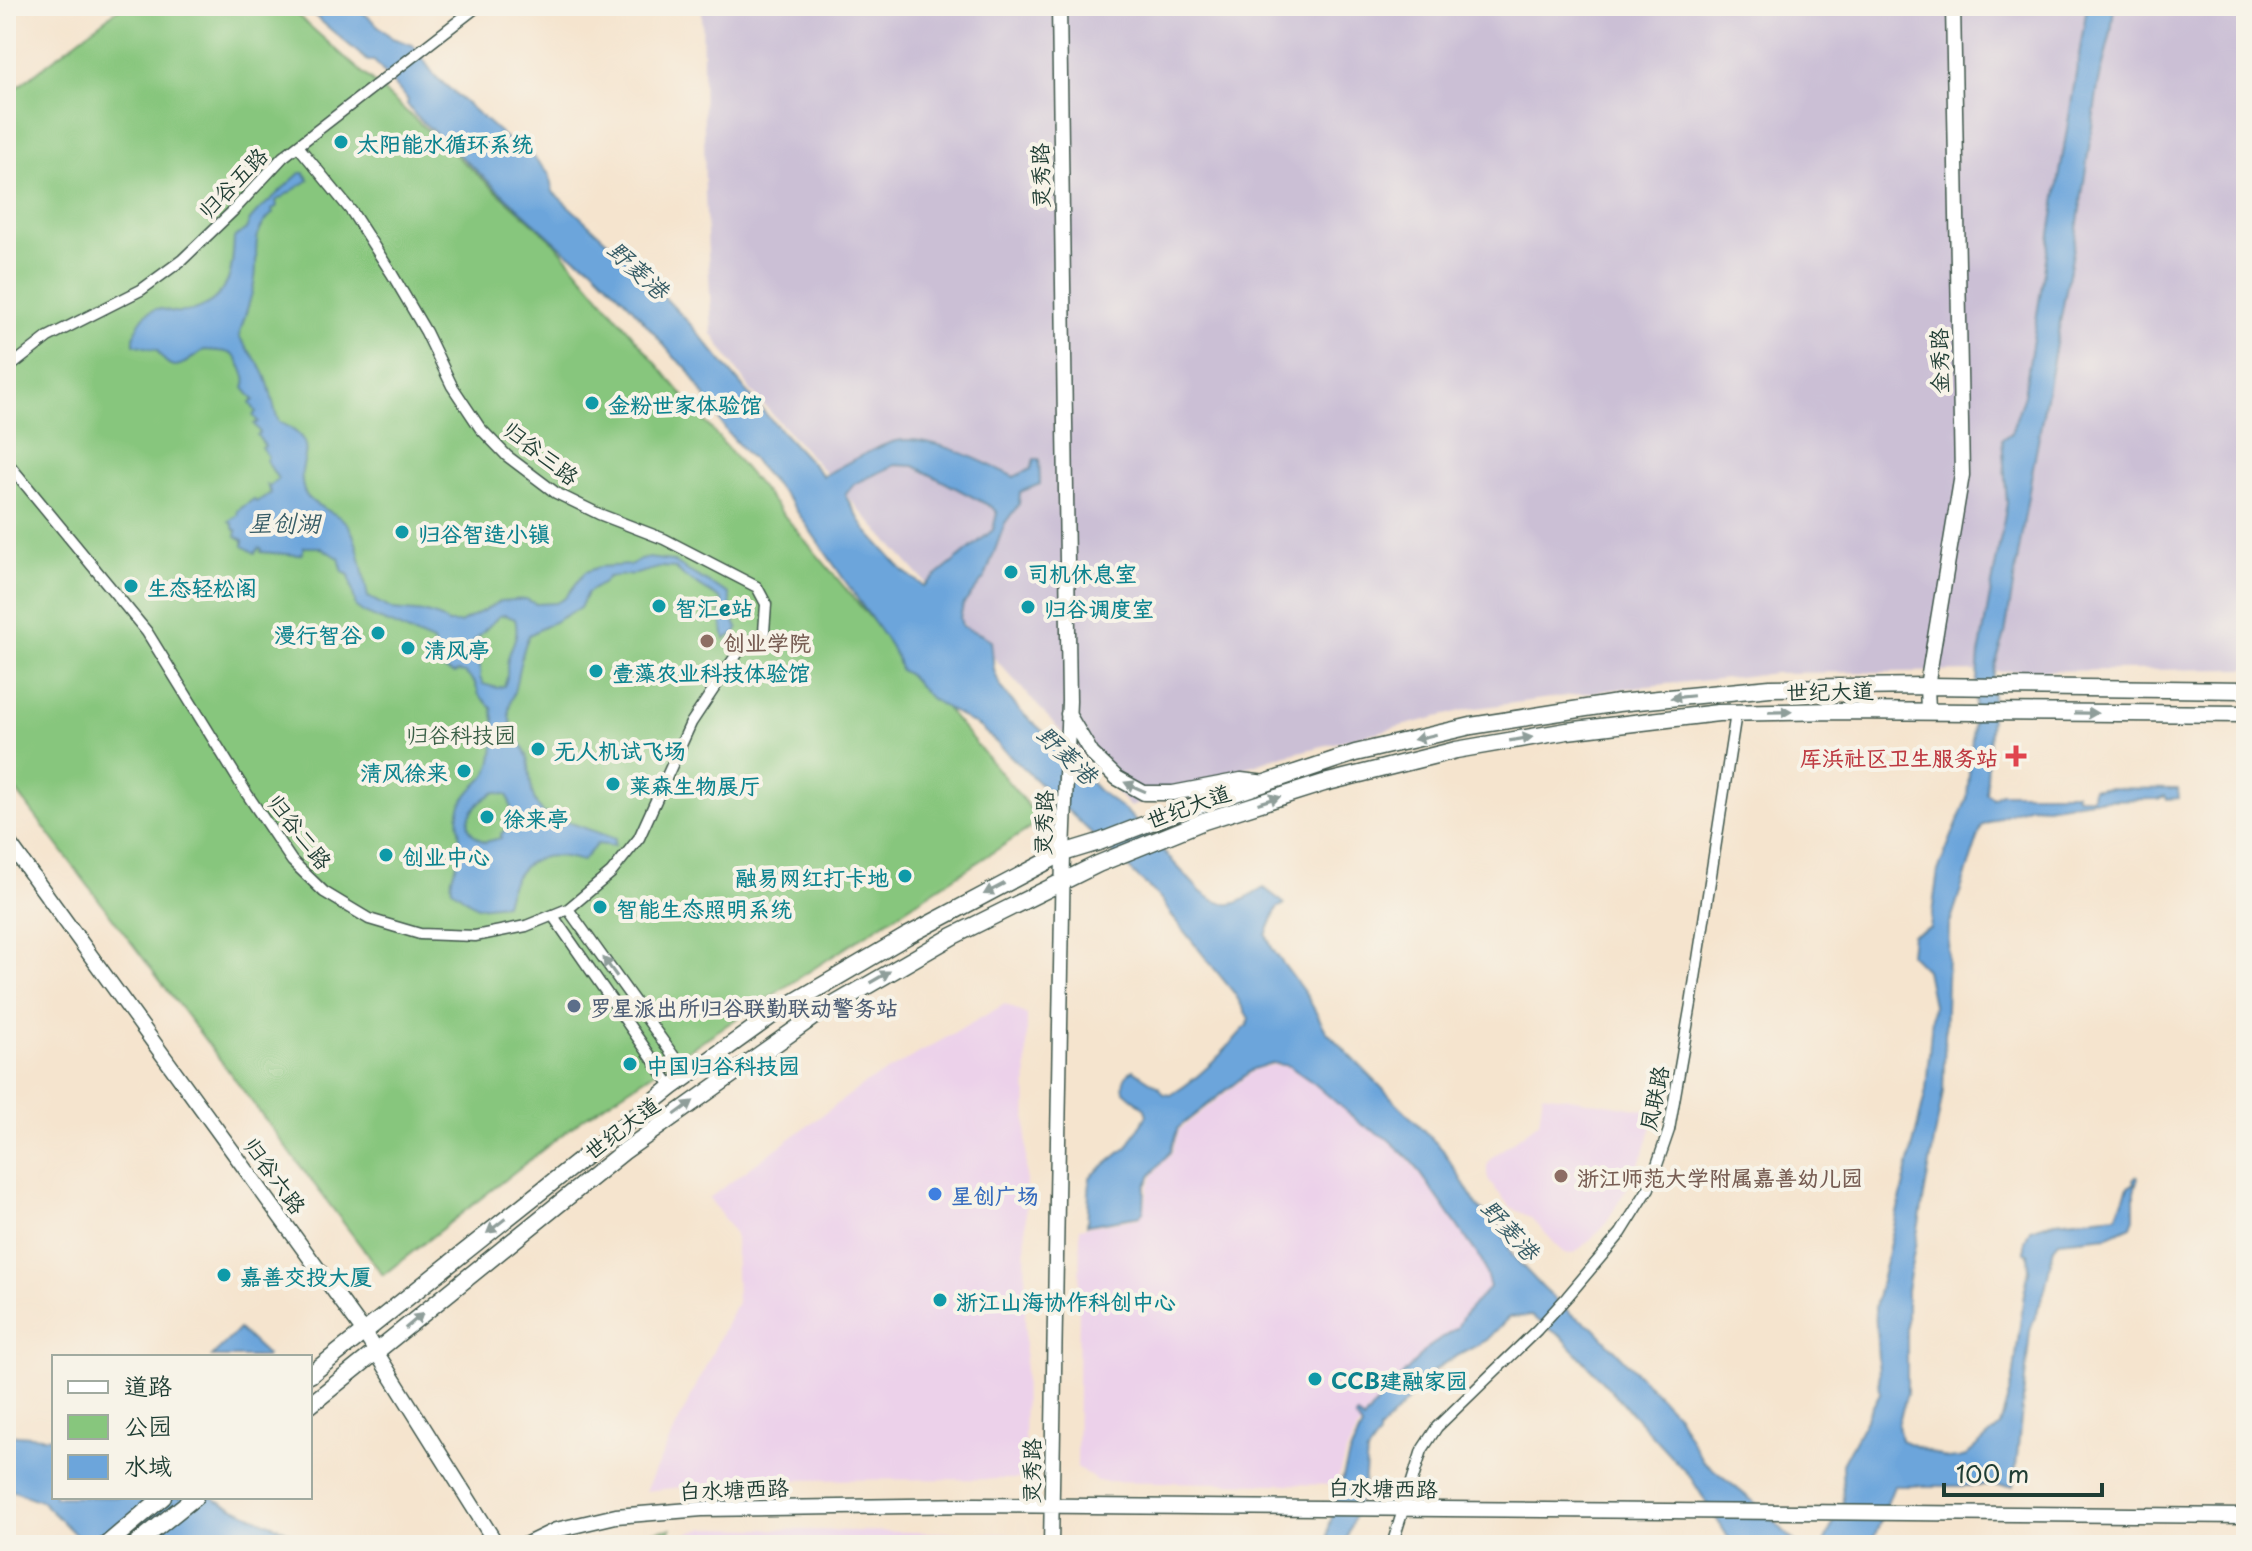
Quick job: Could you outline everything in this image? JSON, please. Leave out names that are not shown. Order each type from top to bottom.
[{"type":"main road","name":"世纪大道","points":[[312,1373],[672,1087],[774,1014],[907,936],[1063,853],[1164,817],[1355,753],[1471,726],[1618,703],[1770,688],[1927,686],[2246,690]]},
{"type":"main road","name":"世纪大道","points":[[312,1403],[623,1152],[813,1017],[953,936],[1062,881],[1204,821],[1324,783],[1456,750],[1567,731],[1736,713],[2246,714]]},
{"type":"main road","points":[[106,1545],[161,1499]]},
{"type":"main road","points":[[135,1545],[192,1499]]},
{"type":"street","name":"归谷五路","points":[[6,370],[48,337],[141,290],[182,260],[283,157],[478,6]]},
{"type":"street","name":"灵秀路","points":[[1051,1545],[1062,881],[1068,714],[1059,6]]},
{"type":"street","name":"金秀路","points":[[1928,711],[1927,686],[1962,475],[1953,6]]},
{"type":"street","name":"归谷三路","points":[[298,146],[352,212],[392,274],[426,332],[452,386],[480,428],[507,456],[556,493],[599,514],[664,539],[757,587],[766,604],[764,632]]},
{"type":"street","name":"归谷二路","points":[[6,461],[147,632],[292,861],[324,892],[369,919],[420,934],[475,936],[526,926],[568,909],[611,873],[639,838],[691,723],[741,648],[764,632]]},
{"type":"street","name":"凤联路","points":[[1392,1545],[1422,1450],[1437,1427],[1567,1297],[1621,1233],[1649,1188],[1669,1130],[1736,713]]},
{"type":"street","points":[[1068,714],[1092,754],[1117,778],[1144,793],[1173,793],[1241,780],[1266,783]]},
{"type":"street","name":"归谷六路","points":[[6,839],[363,1331],[497,1545]]},
{"type":"street","points":[[568,909],[688,1076]]},
{"type":"street","points":[[553,916],[672,1087]]},
{"type":"street","name":"白水塘西路","points":[[525,1545],[556,1530],[616,1516],[673,1511],[960,1505],[2246,1516]]},
{"type":"shaded area","points":[[702,6],[2246,6],[2246,669],[1776,673],[1618,689],[1469,709],[1271,759],[1130,807],[752,392],[712,334],[705,194]]},
{"type":"shaded area","points":[[1005,1004],[1027,1015],[1024,1479],[749,1480],[645,1491],[737,1302],[735,1234],[709,1198],[863,1085]]},
{"type":"shaded area","points":[[1273,1065],[1288,1067],[1315,1084],[1361,1124],[1388,1139],[1411,1162],[1482,1261],[1490,1287],[1463,1315],[1457,1328],[1429,1347],[1379,1398],[1363,1419],[1345,1455],[1336,1485],[1097,1481],[1077,1467],[1080,1228],[1140,1218],[1145,1210],[1153,1175],[1172,1152],[1179,1130],[1254,1070]]},
{"type":"shaded area","name":"浙江师范大学附属嘉善幼儿园","points":[[1543,1094],[1656,1112],[1632,1180],[1602,1229],[1571,1254],[1564,1253],[1530,1217],[1511,1208],[1489,1181],[1487,1174],[1491,1158],[1539,1122]]},
{"type":"shaded area","points":[[705,1528],[1013,1534],[1013,1545],[673,1545],[682,1535]]},
{"type":"shaded area","points":[[1084,1542],[1302,1542],[1303,1545],[1084,1545]]},
{"type":"green space","name":"归谷科技园","points":[[122,6],[287,6],[555,243],[1041,821],[582,1119],[383,1275],[6,777],[6,96]]},
{"type":"green space","points":[[671,1529],[664,1545],[589,1545],[629,1535]]},
{"type":"water","points":[[303,6],[356,6],[392,38],[413,45],[435,76],[509,141],[529,152],[549,174],[553,192],[630,262],[693,327],[762,410],[823,476],[896,441],[940,445],[1014,477],[1031,469],[1034,459],[1039,459],[1040,484],[1020,492],[1019,504],[1005,523],[985,577],[963,605],[960,618],[962,626],[991,641],[994,670],[1001,688],[1098,790],[1127,812],[1201,892],[1211,899],[1232,904],[1264,888],[1285,904],[1277,908],[1266,935],[1273,950],[1307,996],[1326,1031],[1443,1150],[1478,1207],[1499,1225],[1512,1255],[1571,1314],[1593,1327],[1677,1415],[1702,1460],[1754,1502],[1798,1545],[1733,1545],[1691,1478],[1563,1338],[1531,1316],[1509,1317],[1487,1340],[1446,1362],[1422,1380],[1412,1396],[1379,1431],[1367,1453],[1364,1486],[1345,1544],[1327,1545],[1349,1455],[1362,1427],[1355,1417],[1357,1415],[1363,1421],[1429,1347],[1457,1328],[1463,1316],[1490,1287],[1482,1261],[1412,1161],[1388,1139],[1361,1124],[1315,1084],[1289,1066],[1272,1063],[1253,1069],[1178,1128],[1170,1152],[1145,1187],[1144,1209],[1140,1216],[1087,1225],[1090,1177],[1127,1147],[1147,1115],[1145,1109],[1124,1091],[1126,1076],[1133,1070],[1159,1087],[1164,1094],[1171,1095],[1186,1085],[1213,1063],[1247,1026],[1249,1019],[1235,994],[1162,900],[981,728],[931,699],[909,675],[900,670],[889,644],[789,500],[727,432],[688,369],[630,305],[591,266],[569,254],[415,115],[407,104],[408,100],[374,61],[368,61]],"holes":[[[895,465],[914,466],[992,507],[997,513],[993,530],[924,586],[903,571],[865,529],[845,495],[854,484]]]},
{"type":"water","points":[[2087,6],[2114,6],[2111,32],[2098,86],[2076,236],[2005,634],[1994,669],[1986,793],[1993,798],[2001,793],[2076,793],[2077,797],[2092,797],[2093,788],[2178,789],[2179,798],[2167,799],[2165,796],[2159,799],[2091,800],[2046,807],[2030,806],[1982,826],[1949,926],[1943,1092],[1907,1290],[1907,1393],[1898,1425],[1901,1440],[1947,1459],[1958,1458],[1966,1456],[2000,1426],[2013,1380],[2029,1270],[2025,1241],[2030,1229],[2056,1221],[2117,1215],[2128,1187],[2134,1184],[2137,1176],[2134,1218],[2131,1226],[2108,1236],[2059,1241],[2054,1247],[2045,1289],[2030,1331],[2014,1486],[1894,1486],[1871,1545],[1823,1545],[1843,1503],[1842,1464],[1880,1393],[1875,1307],[1926,1090],[1933,1005],[1926,970],[1910,954],[1912,935],[1930,928],[1938,871],[1967,798],[1979,655],[2007,503],[2002,439],[2011,433],[2024,395]]},
{"type":"water","name":"星创湖","points":[[300,173],[304,173],[309,180],[276,201],[277,206],[261,228],[256,243],[254,286],[239,336],[264,373],[279,422],[302,438],[305,454],[302,480],[307,497],[343,520],[352,531],[368,597],[393,610],[426,613],[448,623],[460,623],[501,601],[526,599],[536,604],[556,603],[565,598],[585,572],[599,567],[631,565],[648,558],[672,561],[729,594],[732,617],[738,629],[725,639],[722,600],[675,568],[662,567],[608,577],[587,593],[580,608],[529,635],[509,714],[528,760],[535,800],[543,813],[615,839],[614,846],[597,844],[582,861],[554,856],[532,862],[515,877],[505,904],[477,907],[452,889],[451,884],[460,853],[460,808],[468,794],[487,774],[494,745],[498,742],[492,708],[465,673],[454,674],[440,668],[433,642],[356,607],[349,575],[343,572],[339,558],[319,547],[304,547],[302,554],[297,555],[261,552],[259,548],[255,553],[243,546],[243,540],[236,536],[237,531],[229,521],[254,499],[256,502],[271,493],[267,485],[278,479],[266,460],[268,457],[262,448],[265,446],[257,435],[260,433],[254,424],[258,422],[253,415],[256,412],[250,403],[254,400],[244,388],[245,378],[239,362],[228,352],[204,350],[185,363],[174,366],[168,364],[157,350],[134,344],[139,323],[151,311],[190,311],[218,295],[230,272],[234,238],[246,229],[257,212]],"holes":[[[499,616],[515,619],[516,633],[504,686],[497,688],[483,684],[480,658],[472,652],[473,642]],[[496,792],[508,796],[511,807],[509,826],[501,838],[485,842],[470,829],[470,816],[480,802]]]},
{"type":"water","points":[[239,1329],[267,1355],[214,1355]]},
{"type":"water","points":[[6,1434],[52,1438],[52,1499],[215,1499],[318,1545],[86,1545],[41,1501],[6,1488]]},
{"type":"place","name":"太阳能水循环系统","points":[[341,142]]},
{"type":"place","name":"金粉世家体验馆","points":[[592,403]]},
{"type":"place","name":"归谷智造小镇","points":[[402,532]]},
{"type":"place","name":"司机休息室","points":[[1011,572]]},
{"type":"place","name":"生态轻松阁","points":[[131,586]]},
{"type":"place","name":"智汇e站","points":[[659,606]]},
{"type":"place","name":"归谷调度室","points":[[1028,607]]},
{"type":"place","name":"漫行智谷","points":[[378,633]]},
{"type":"place","name":"创业学院","points":[[707,641]]},
{"type":"place","name":"清风亭","points":[[408,648]]},
{"type":"place","name":"壹藻农业科技体验馆","points":[[596,671]]},
{"type":"place","name":"无人机试飞场","points":[[538,749]]},
{"type":"place","name":"厍浜社区卫生服务站","points":[[2016,756]]},
{"type":"place","name":"清风徐来","points":[[464,771]]},
{"type":"place","name":"莱森生物展厅","points":[[613,784]]},
{"type":"place","name":"徐来亭","points":[[487,817]]},
{"type":"place","name":"创业中心","points":[[386,855]]},
{"type":"place","name":"融易网红打卡地","points":[[905,876]]},
{"type":"place","name":"智能生态照明系统","points":[[600,907]]},
{"type":"place","name":"罗星派出所归谷联勤联动警务站","points":[[574,1006]]},
{"type":"place","name":"中国归谷科技园","points":[[630,1064]]},
{"type":"place","name":"浙江师范大学附属嘉善幼儿园","points":[[1561,1176]]},
{"type":"place","name":"星创广场","points":[[935,1194]]},
{"type":"place","name":"嘉善交投大厦","points":[[224,1275]]},
{"type":"place","name":"浙江山海协作科创中心","points":[[940,1300]]},
{"type":"place","name":"CCB建融家园","points":[[1315,1379]]},
{"type":"water label","name":"野菱港","points":[[639,269]]},
{"type":"water label","name":"野菱港","points":[[1068,754]]},
{"type":"water label","name":"野菱港","points":[[1511,1229]]}]
